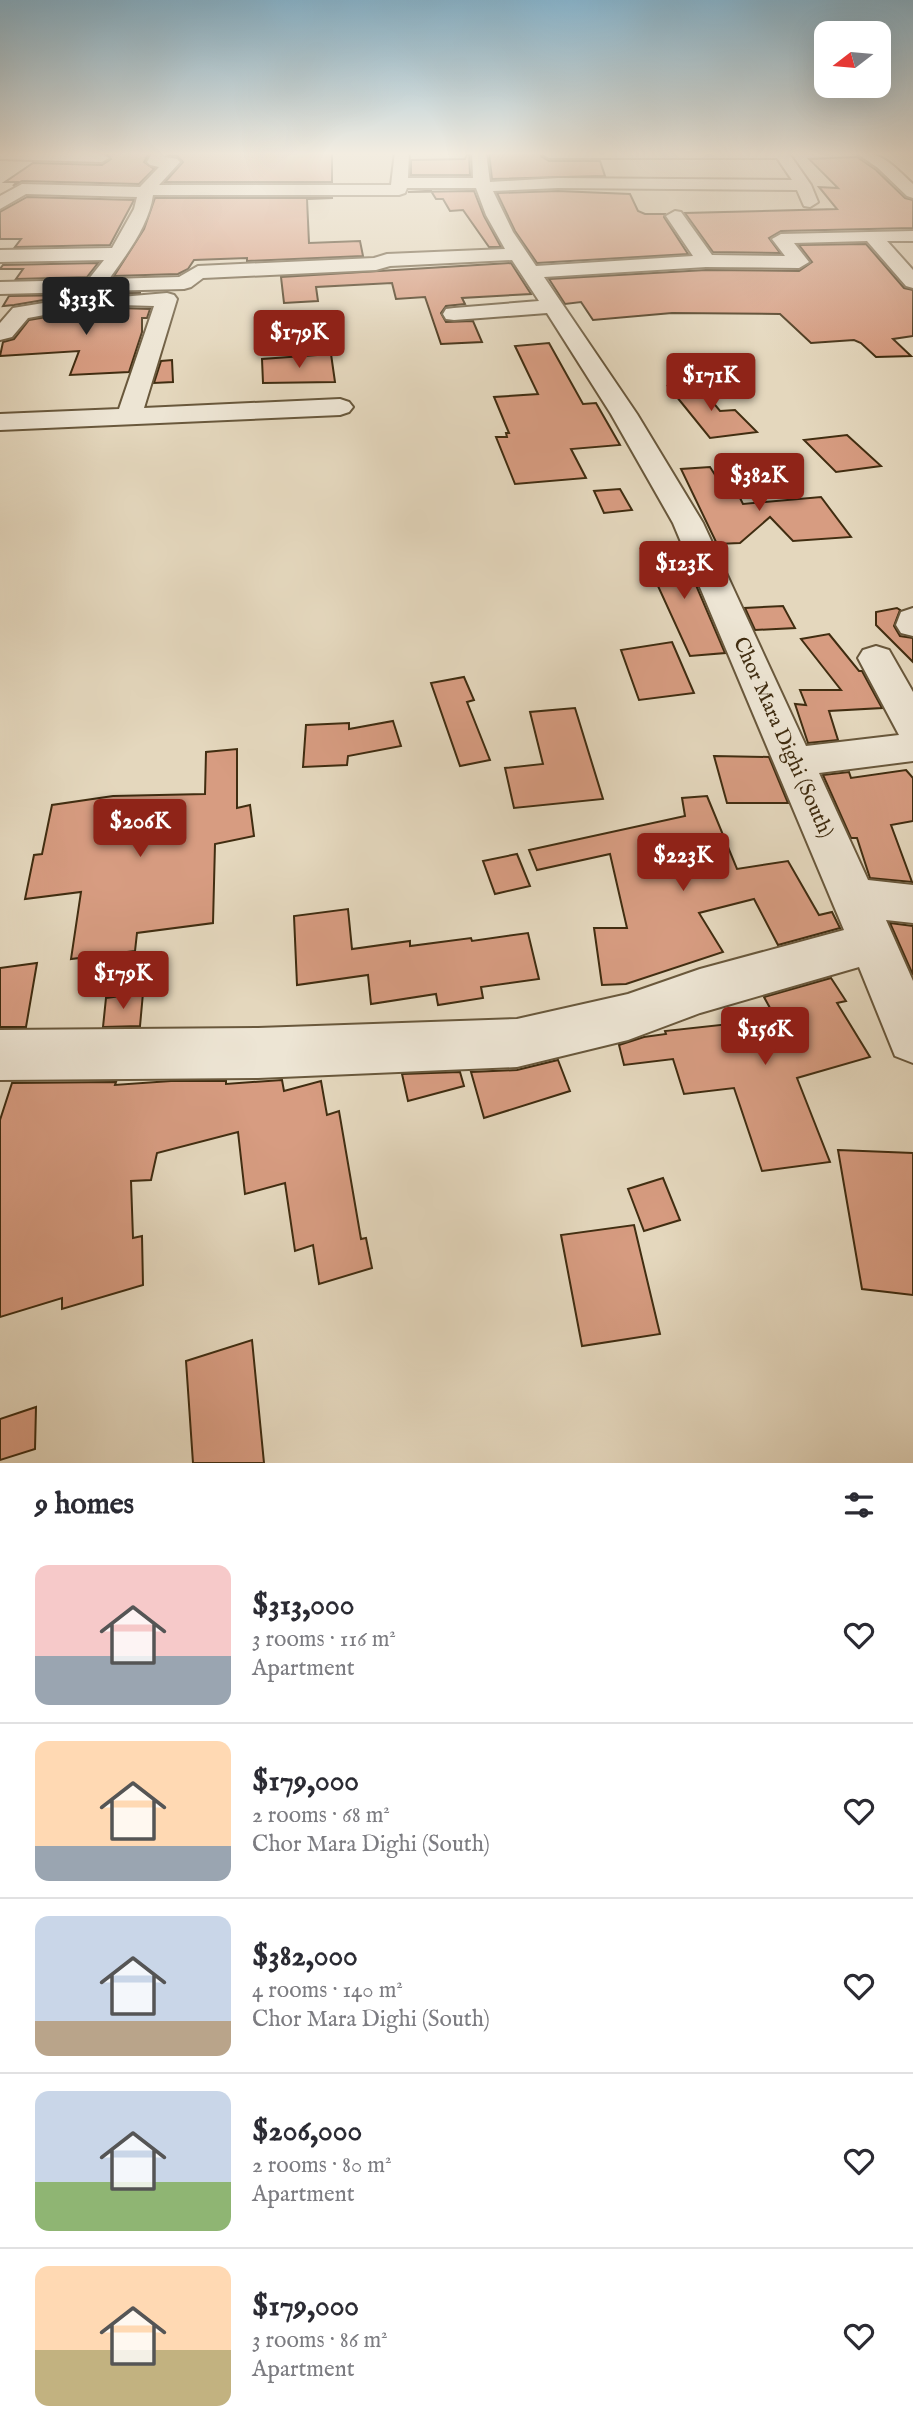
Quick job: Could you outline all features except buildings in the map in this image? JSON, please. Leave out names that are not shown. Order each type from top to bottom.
[{"type":"street","points":[[87,294],[118,254],[134,220]]},
{"type":"street","name":"Chor Mara Dighi (South)","points":[[503,220],[523,263],[624,414],[688,523],[795,762],[913,1040]]},
{"type":"street","points":[[679,220],[706,261]]},
{"type":"street","points":[[0,333],[21,313],[87,294],[184,283],[198,272],[376,264],[387,260],[523,263],[706,261],[800,266],[781,239],[810,229],[873,236],[913,236]]},
{"type":"street","points":[[873,236],[913,282]]},
{"type":"street","points":[[1,244],[118,254]]},
{"type":"street","points":[[0,288],[167,299],[129,416]]},
{"type":"street","points":[[454,314],[552,306]]},
{"type":"street","points":[[0,422],[340,407]]},
{"type":"street","points":[[876,657],[913,726]]},
{"type":"street","points":[[795,762],[913,747]]},
{"type":"street","points":[[853,897],[913,904]]},
{"type":"street","points":[[0,1055],[258,1053],[517,1043],[628,1017],[700,991],[872,943]]}]
